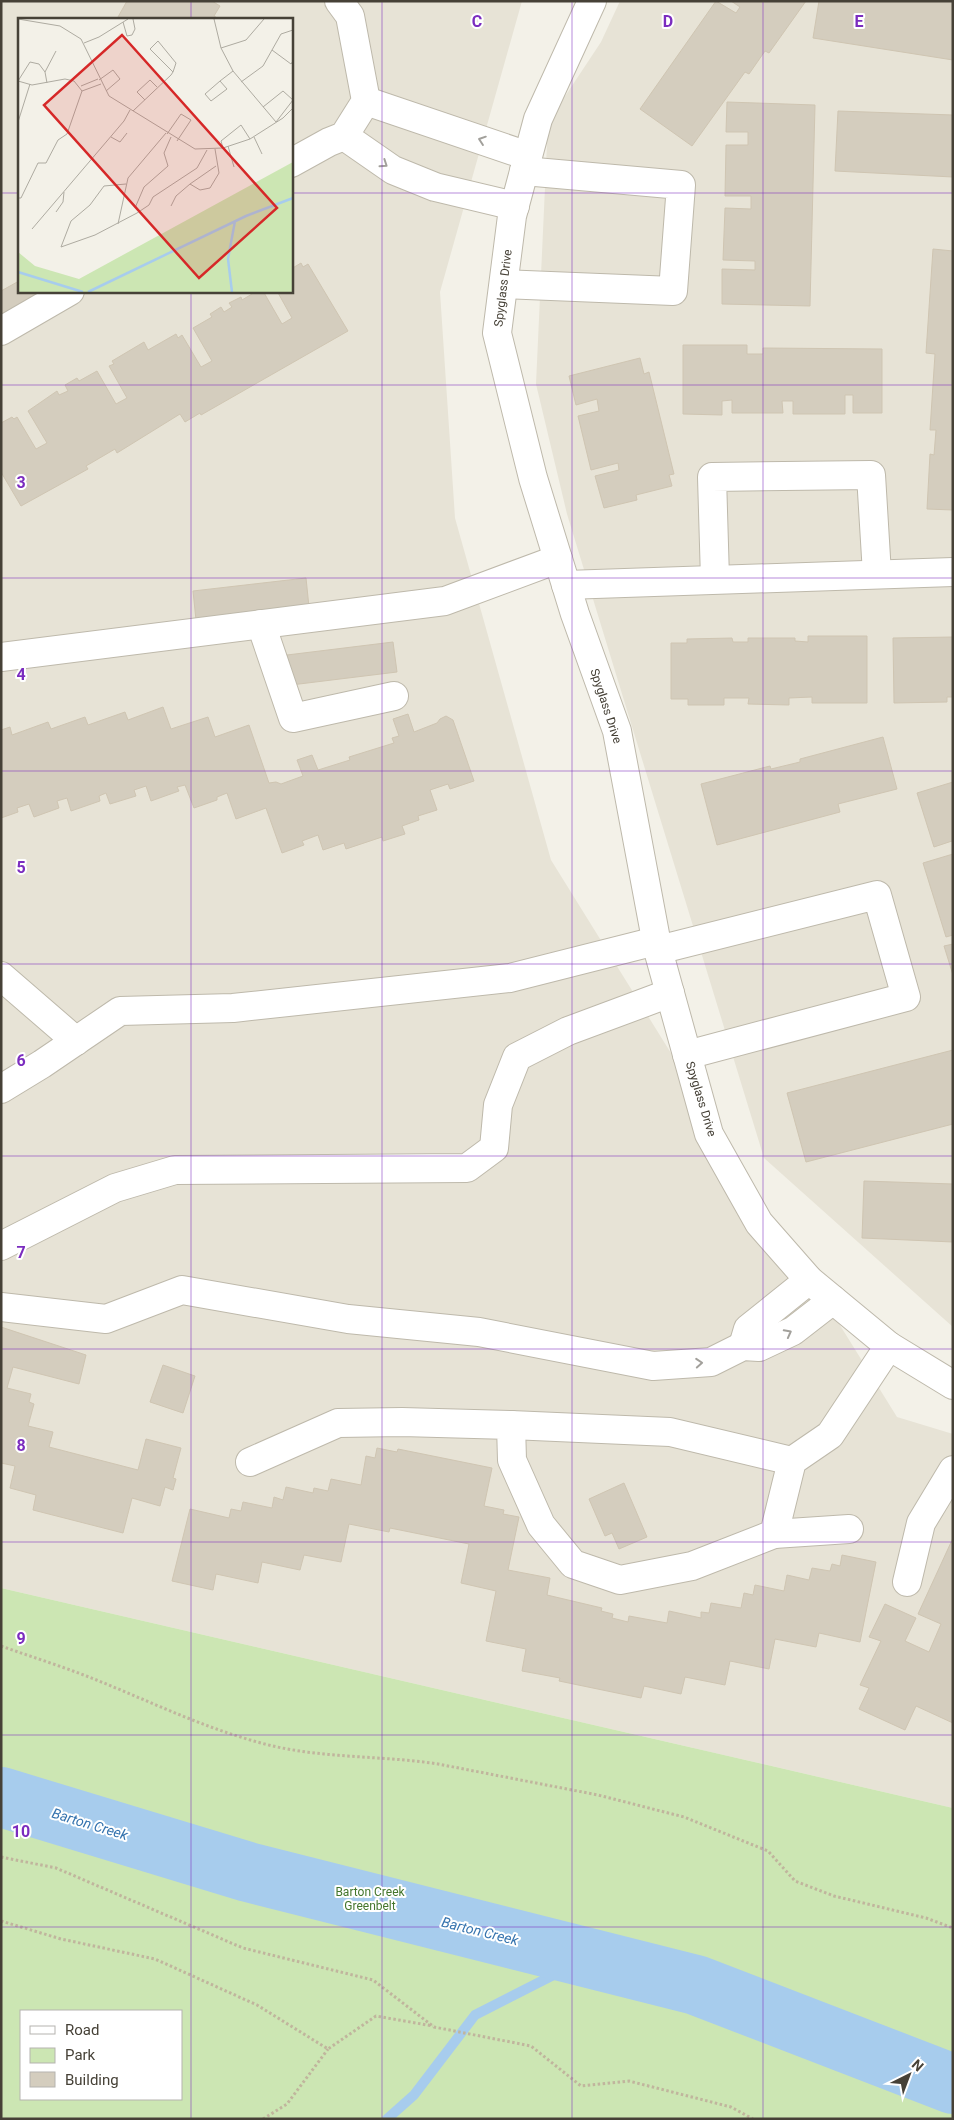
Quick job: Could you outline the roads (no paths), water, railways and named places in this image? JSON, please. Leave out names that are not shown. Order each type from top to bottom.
[{"type":"street","points":[[292,162],[344,136],[366,101],[350,16],[339,1]]},
{"type":"street","name":"Spyglass Drive","points":[[592,1],[538,119],[515,206],[497,333],[533,478],[562,572],[617,731],[657,946],[709,1134],[759,1223],[809,1280],[889,1346],[952,1384]]},
{"type":"street","points":[[366,101],[526,163],[680,184],[673,290],[504,284]]},
{"type":"street","points":[[344,136],[393,170],[435,187],[515,206]]},
{"type":"street","points":[[1,331],[68,292]]},
{"type":"street","points":[[715,579],[712,477],[871,475],[877,574]]},
{"type":"street","points":[[1,657],[445,601],[562,572],[715,579],[953,572]]},
{"type":"street","points":[[261,624],[294,718],[394,696]]},
{"type":"street","points":[[1,1089],[120,1011],[233,1008],[510,978],[877,895],[906,997],[687,1055]]},
{"type":"street","points":[[1,976],[76,1041]]},
{"type":"street","points":[[1,1246],[115,1188],[175,1170],[467,1168],[494,1148],[498,1105],[517,1057],[568,1030],[670,993]]},
{"type":"street","points":[[743,1346],[748,1329],[809,1280]]},
{"type":"street","points":[[1,1307],[106,1319],[182,1290],[348,1319],[479,1332],[653,1366],[711,1362],[743,1346],[759,1347],[793,1331],[833,1300]]},
{"type":"street","points":[[774,1534],[792,1461],[830,1435],[889,1346]]},
{"type":"street","points":[[250,1462],[338,1423],[402,1422],[670,1432],[792,1461]]},
{"type":"street","points":[[511,1425],[512,1460],[541,1525],[573,1564],[620,1580],[692,1566],[774,1534],[849,1529]]},
{"type":"street","points":[[907,1582],[921,1523],[953,1470]]},
{"type":"waterway","name":"Barton Creek","points":[[1,1797],[248,1872],[696,1985],[953,2084]]},
{"type":"waterway","points":[[387,2119],[414,2095],[475,2015],[587,1958]]},
{"type":"park label","name":"Barton Creek Greenbelt","points":[[370,1899]]}]
